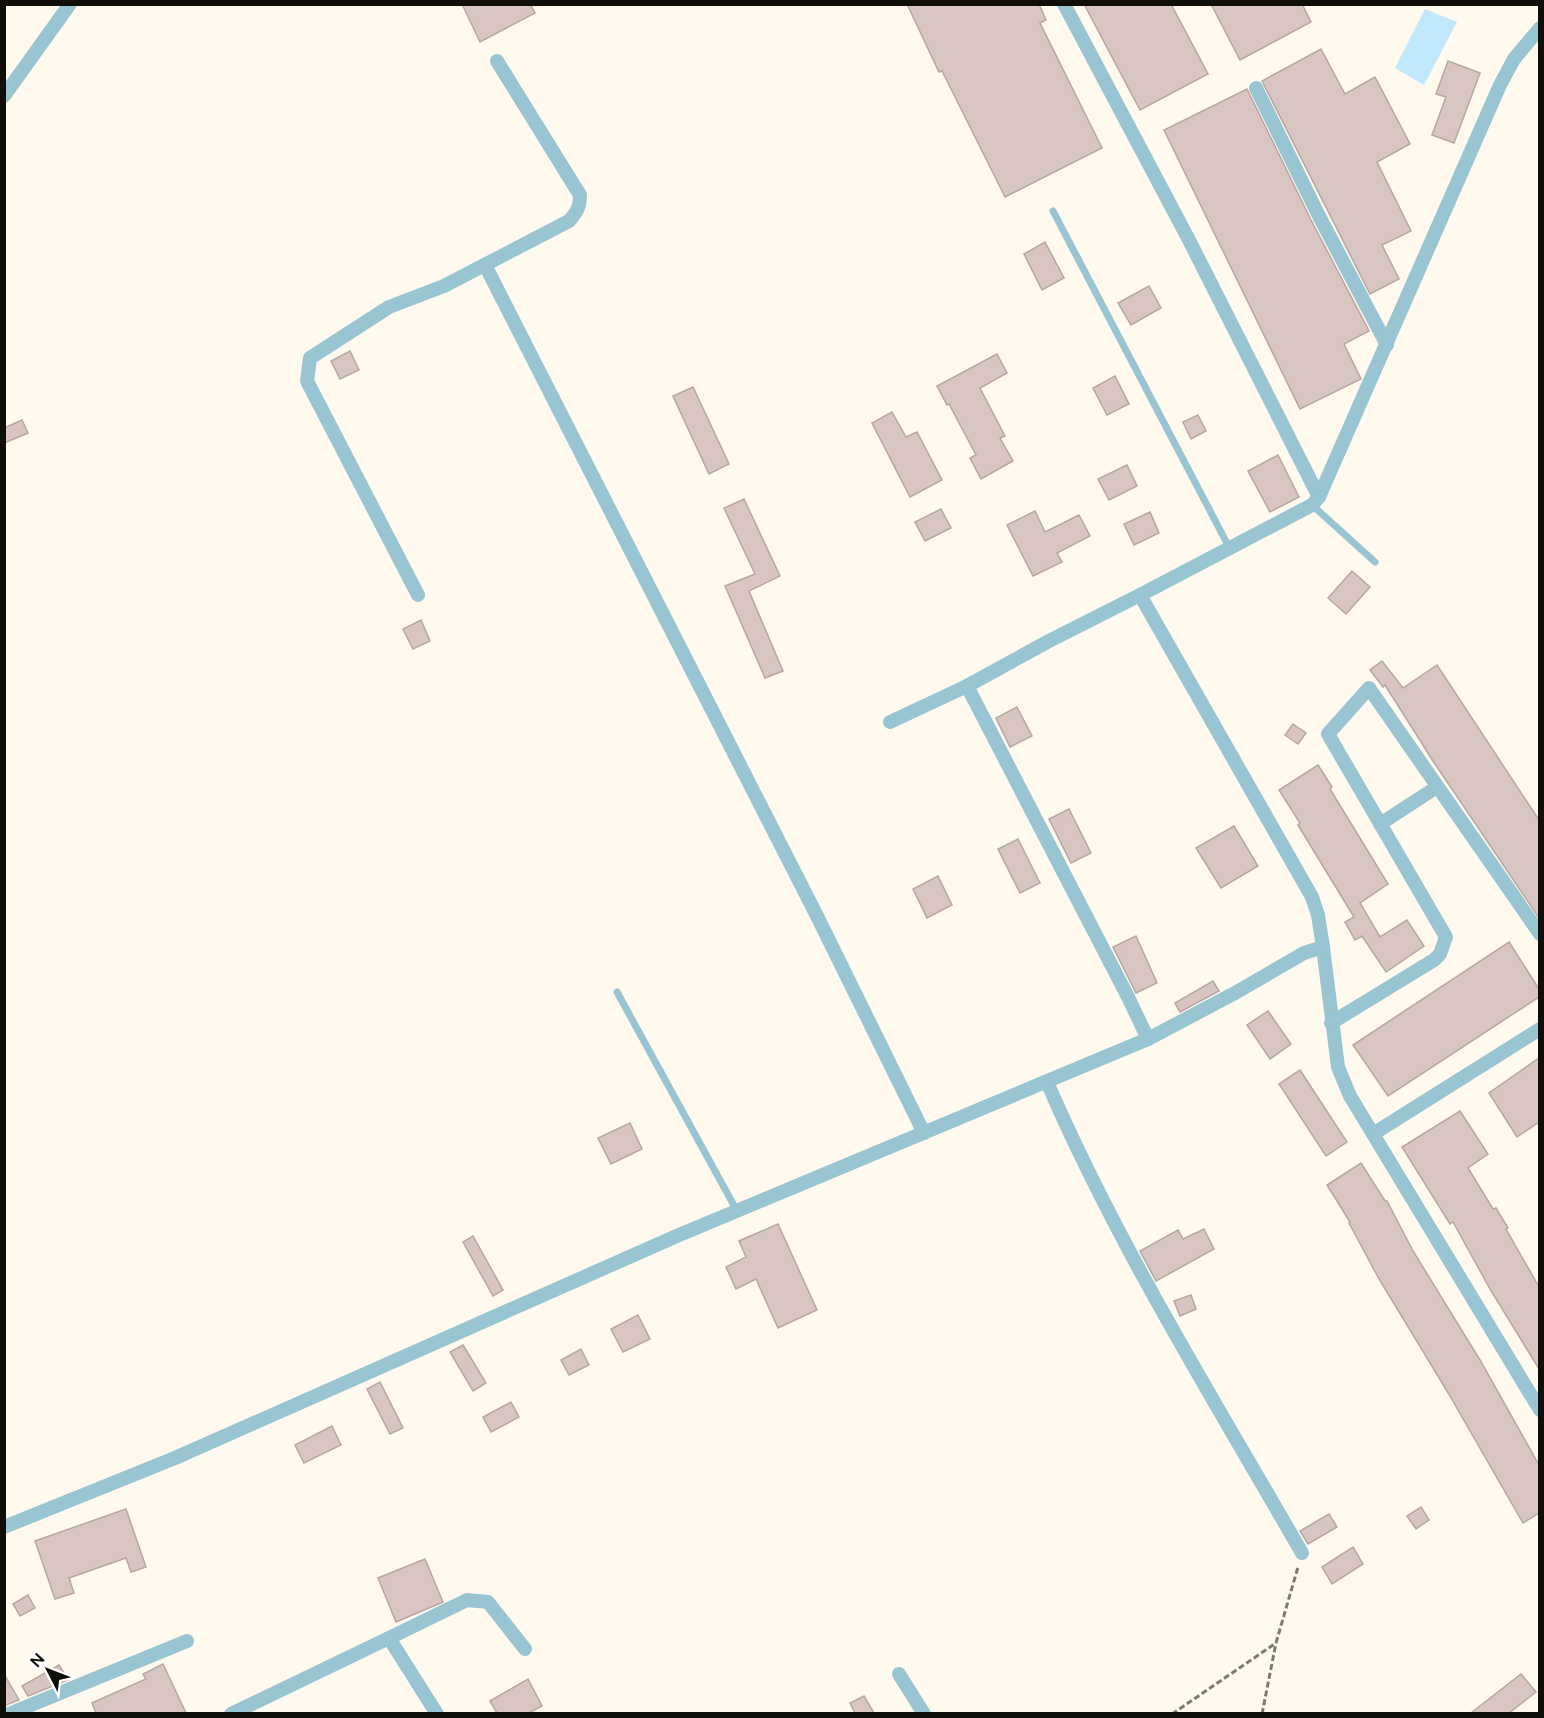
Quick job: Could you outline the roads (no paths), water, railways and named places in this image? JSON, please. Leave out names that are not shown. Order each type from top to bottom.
[{"type":"street","points":[[4,96],[70,4]]},
{"type":"street","points":[[1064,4],[1189,240],[1316,501]]},
{"type":"street","points":[[890,722],[967,686],[1048,641],[1230,549],[1316,501],[1387,345],[1500,85],[1514,59],[1539,28]]},
{"type":"street","points":[[418,595],[307,381],[310,358],[389,307],[444,286],[569,221],[580,205],[580,195],[497,61]]},
{"type":"street","points":[[1256,88],[1319,216],[1387,345]]},
{"type":"street","points":[[485,265],[796,873],[924,1133]]},
{"type":"street","points":[[1140,595],[1312,897],[1318,915],[1323,947],[1338,1067],[1350,1096],[1539,1410]]},
{"type":"street","points":[[967,686],[1148,1040]]},
{"type":"street","points":[[1331,1023],[1434,960],[1444,946],[1446,937],[1328,734],[1369,688],[1539,934]]},
{"type":"street","points":[[1380,824],[1437,787]]},
{"type":"street","points":[[4,1527],[175,1458],[736,1211],[1148,1040],[1304,953],[1323,947]]},
{"type":"street","points":[[1373,1134],[1539,1029]]},
{"type":"street","points":[[1047,1082],[1096,1191],[1302,1553]]},
{"type":"street","points":[[231,1713],[467,1600],[488,1602],[525,1649]]},
{"type":"street","points":[[388,1638],[437,1713]]},
{"type":"street","points":[[9,1713],[187,1641]]},
{"type":"street","points":[[899,1674],[924,1713]]},
{"type":"lane","points":[[1053,211],[1230,549]]},
{"type":"lane","points":[[1316,501],[1375,562]]},
{"type":"lane","points":[[617,992],[736,1211]]},
{"type":"water","points":[[1425,9],[1457,22],[1424,85],[1395,68]]}]
